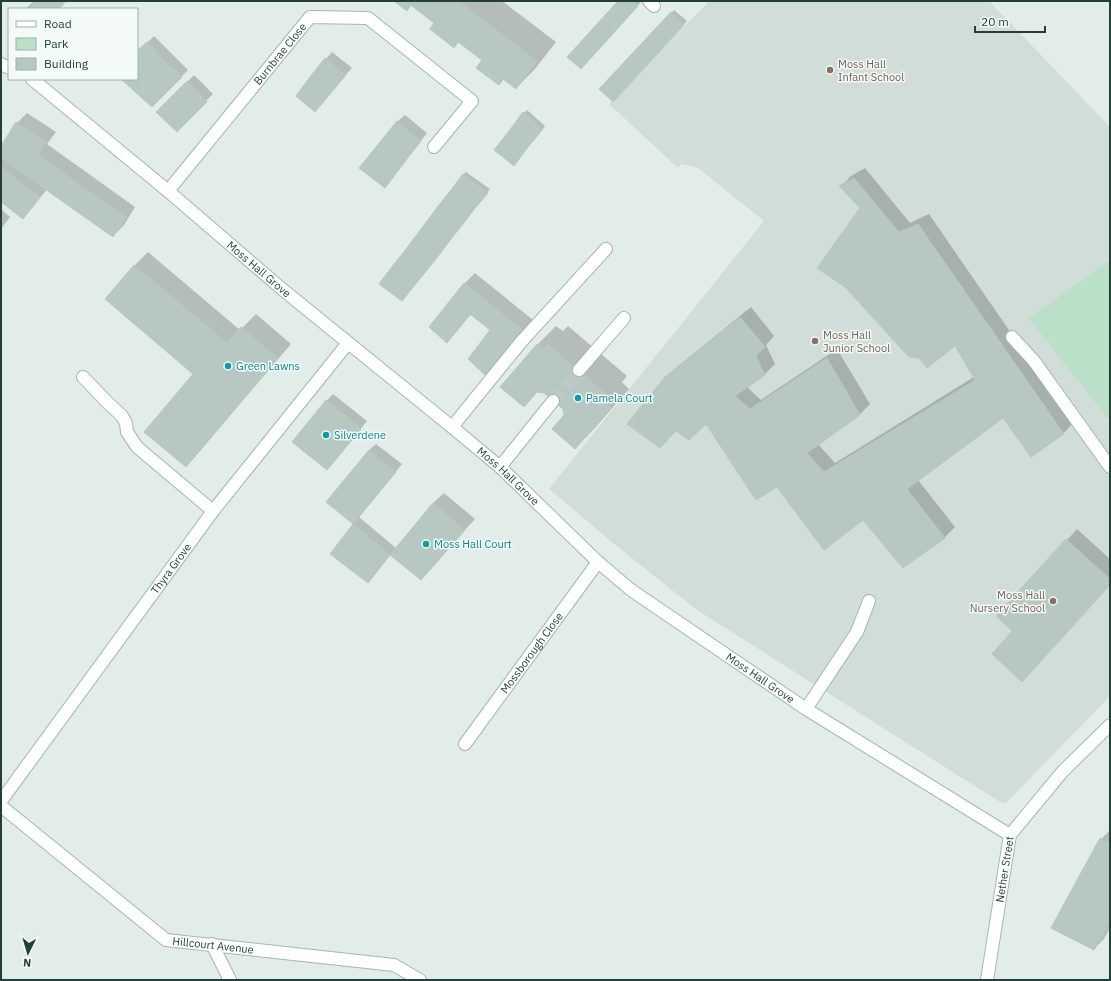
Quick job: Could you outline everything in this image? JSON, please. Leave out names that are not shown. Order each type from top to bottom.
[{"type":"street","name":"Burnbrae Close","points":[[168,192],[310,17],[368,18],[472,101],[434,147]]},
{"type":"street","name":"Moss Hall Grove","points":[[33,80],[282,289],[452,427],[500,468],[598,562],[632,590],[806,709],[1010,835]]},
{"type":"street","points":[[452,427],[521,342],[606,249]]},
{"type":"street","points":[[579,370],[624,318]]},
{"type":"street","points":[[1012,337],[1034,362],[1110,467]]},
{"type":"street","name":"Thyra Grove","points":[[1,801],[213,511],[348,343]]},
{"type":"street","points":[[83,377],[122,416],[126,423],[127,432],[137,447],[213,511]]},
{"type":"street","points":[[500,468],[553,401]]},
{"type":"street","name":"Mossborough Close","points":[[464,744],[598,562]]},
{"type":"street","points":[[806,709],[857,632],[869,601]]},
{"type":"street","name":"Nether Street","points":[[987,980],[1010,835],[1064,771],[1110,725]]},
{"type":"street","name":"Hillcourt Avenue","points":[[1,806],[166,940],[394,965],[420,980]]},
{"type":"street","points":[[212,944],[230,980]]},
{"type":"shaded area","points":[[709,1],[989,1],[1110,127],[1110,696],[1007,802],[1000,802],[697,610],[618,547],[549,489],[764,221],[698,168],[681,164],[678,168],[609,104]]},
{"type":"green space","points":[[1110,260],[1110,421],[1029,318]]},
{"type":"building","points":[[34,1],[66,1],[60,8],[27,8]]},
{"type":"building","points":[[394,1],[458,1],[537,61],[516,89],[503,79],[499,85],[476,68],[482,60],[458,42],[454,48],[430,29],[434,23],[411,5],[407,11]]},
{"type":"building","points":[[618,1],[633,1],[638,6],[581,69],[567,57]]},
{"type":"building","points":[[671,12],[684,25],[613,102],[599,89]]},
{"type":"building","points":[[147,42],[164,60],[133,90],[122,80],[138,80],[138,50]]},
{"type":"building","points":[[325,58],[346,75],[330,94],[310,77]]},
{"type":"building","points":[[164,60],[182,77],[152,107],[133,90]]},
{"type":"building","points":[[310,77],[330,94],[315,112],[296,96]]},
{"type":"building","points":[[187,81],[207,102],[177,132],[156,112]]},
{"type":"building","points":[[523,112],[543,129],[528,147],[509,131]]},
{"type":"building","points":[[397,121],[421,141],[409,156],[384,137]]},
{"type":"building","points":[[16,122],[46,142],[38,155],[126,217],[113,237],[1,158],[1,146]]},
{"type":"building","points":[[509,131],[528,147],[514,166],[494,150]]},
{"type":"building","points":[[384,137],[409,156],[397,172],[372,152]]},
{"type":"building","points":[[372,152],[397,172],[385,188],[359,168]]},
{"type":"building","points":[[1,167],[40,197],[23,219],[1,202]]},
{"type":"building","points":[[463,174],[488,193],[475,208],[451,190]]},
{"type":"building","points":[[854,178],[899,232],[918,224],[1064,434],[1031,457],[1003,418],[907,489],[945,538],[903,568],[863,520],[824,550],[777,487],[756,500],[706,424],[689,440],[676,431],[660,448],[627,424],[665,377],[740,317],[765,347],[756,356],[765,375],[735,396],[750,409],[827,358],[860,415],[807,453],[824,472],[975,380],[955,346],[927,368],[919,358],[909,357],[845,287],[817,268],[860,208],[839,186]]},
{"type":"building","points":[[451,190],[475,208],[463,224],[439,205]]},
{"type":"building","points":[[439,205],[463,224],[451,239],[427,221]]},
{"type":"building","points":[[427,221],[451,239],[439,255],[415,237]]},
{"type":"building","points":[[415,237],[439,255],[427,270],[403,253]]},
{"type":"building","points":[[403,253],[427,270],[414,286],[391,268]]},
{"type":"building","name":"Green Lawns","points":[[134,265],[227,343],[241,327],[278,358],[186,467],[144,432],[193,374],[105,299]]},
{"type":"building","points":[[391,268],[414,286],[402,301],[379,284]]},
{"type":"building","points":[[464,283],[524,331],[485,375],[468,359],[490,330],[470,314],[447,343],[429,327]]},
{"type":"building","name":"Pamela Court","points":[[537,344],[543,350],[548,344],[608,396],[603,402],[611,408],[575,449],[552,429],[564,415],[563,409],[544,393],[537,392],[524,407],[500,387]]},
{"type":"building","name":"Silverdene","points":[[326,400],[361,429],[327,470],[292,442]]},
{"type":"building","points":[[369,450],[396,472],[353,524],[326,502]]},
{"type":"building","name":"Moss Hall Court","points":[[433,503],[465,530],[421,580],[390,555]]},
{"type":"building","points":[[353,524],[390,555],[368,583],[330,554]]},
{"type":"building","name":"Moss Hall Nursery School","points":[[1066,539],[1110,579],[1110,585],[1022,682],[992,654],[1012,631],[996,616]]},
{"type":"building","points":[[1100,838],[1110,843],[1110,922],[1094,950],[1051,928]]},
{"type":"tunnel","points":[[553,401],[579,370]]},
{"type":"place","name":"Moss Hall Infant School","points":[[830,70]]},
{"type":"place","name":"Moss Hall Junior School","points":[[815,341]]},
{"type":"place","name":"Green Lawns","points":[[228,366]]},
{"type":"place","name":"Pamela Court","points":[[578,398]]},
{"type":"place","name":"Silverdene","points":[[326,435]]},
{"type":"place","name":"Moss Hall Court","points":[[426,544]]},
{"type":"place","name":"Moss Hall Nursery School","points":[[1053,601]]}]
